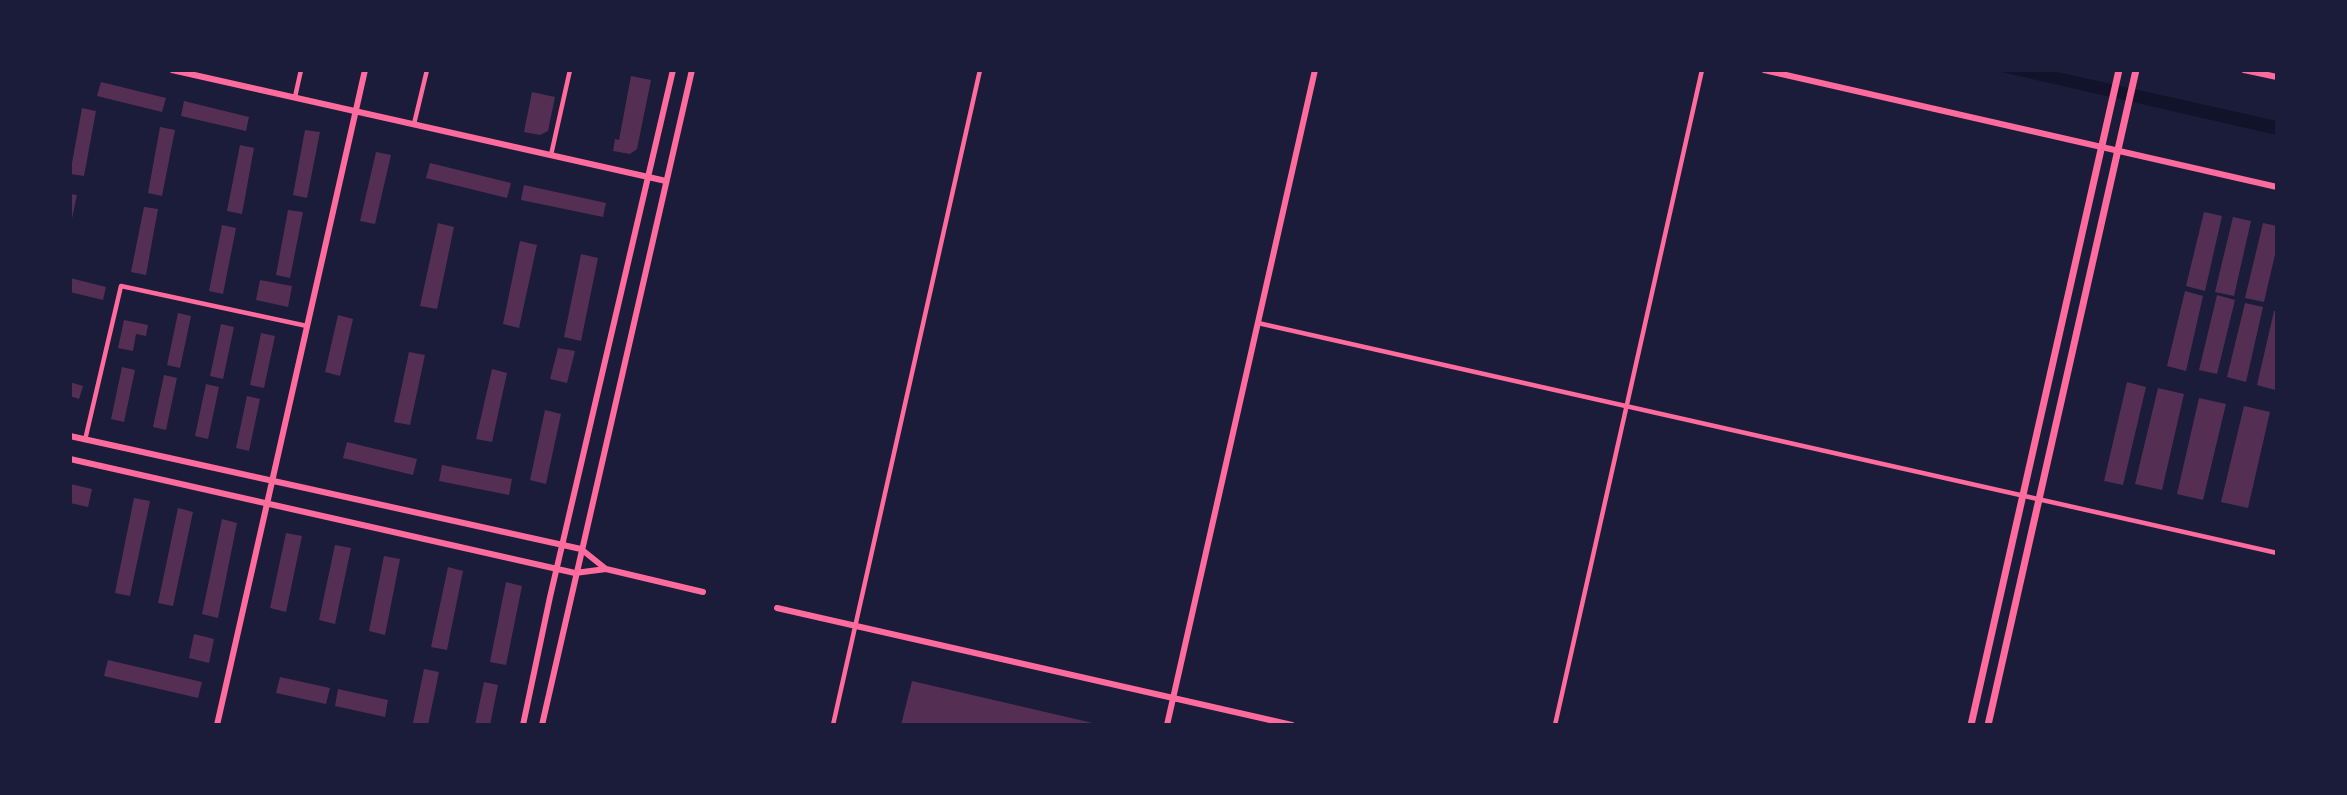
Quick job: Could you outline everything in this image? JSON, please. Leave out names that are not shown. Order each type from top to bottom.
[{"type":"main road","points":[[1971,725],[2119,70]]},
{"type":"main road","points":[[1988,725],[2136,70]]},
{"type":"street","points":[[173,70],[666,181]]},
{"type":"street","points":[[295,97],[301,70]]},
{"type":"street","points":[[218,725],[365,70]]},
{"type":"street","points":[[414,124],[427,70]]},
{"type":"street","points":[[551,155],[570,70]]},
{"type":"street","points":[[523,725],[673,70]]},
{"type":"street","points":[[542,725],[692,70]]},
{"type":"street","points":[[833,725],[980,70]]},
{"type":"street","points":[[1167,725],[1315,70]]},
{"type":"street","points":[[1555,725],[1702,70]]},
{"type":"street","points":[[1764,70],[2277,187]]},
{"type":"street","points":[[2245,70],[2277,77]]},
{"type":"street","points":[[85,440],[121,286],[308,326]]},
{"type":"street","points":[[1258,323],[2277,553]]},
{"type":"street","points":[[70,436],[581,549],[606,569]]},
{"type":"street","points":[[70,459],[575,573],[606,569],[704,592]]},
{"type":"street","points":[[777,608],[1292,725]]},
{"type":"shaded area","points":[[1993,70],[2048,70],[2277,121],[2277,135]]},
{"type":"building","points":[[631,76],[651,80],[637,149],[630,154],[613,151],[615,139],[619,140]]},
{"type":"building","points":[[101,82],[166,98],[162,112],[97,96]]},
{"type":"building","points":[[532,92],[555,97],[548,131],[540,135],[524,132]]},
{"type":"building","points":[[184,101],[249,117],[246,131],[181,116]]},
{"type":"building","points":[[82,108],[96,111],[84,176],[70,174]]},
{"type":"building","points":[[160,127],[175,130],[162,196],[148,193]]},
{"type":"building","points":[[305,130],[320,132],[307,198],[293,195]]},
{"type":"building","points":[[240,145],[254,148],[242,214],[227,211]]},
{"type":"building","points":[[376,152],[391,155],[375,224],[360,221]]},
{"type":"building","points":[[430,163],[511,183],[507,198],[426,178]]},
{"type":"building","points":[[524,185],[606,203],[603,217],[521,200]]},
{"type":"building","points":[[70,194],[77,195],[71,223],[70,223]]},
{"type":"building","points":[[144,207],[158,209],[146,275],[131,272]]},
{"type":"building","points":[[288,210],[303,212],[290,278],[276,275]]},
{"type":"building","points":[[2204,212],[2222,216],[2205,291],[2186,286]]},
{"type":"building","points":[[2233,217],[2251,221],[2234,296],[2215,292]]},
{"type":"building","points":[[438,223],[454,227],[437,309],[420,306]]},
{"type":"building","points":[[2263,223],[2277,226],[2277,246],[2264,302],[2245,298]]},
{"type":"building","points":[[222,225],[236,228],[223,294],[209,291]]},
{"type":"building","points":[[520,241],[537,245],[519,328],[503,324]]},
{"type":"building","points":[[581,254],[598,258],[581,341],[564,337]]},
{"type":"building","points":[[70,278],[106,287],[103,300],[70,292]]},
{"type":"building","points":[[260,280],[292,286],[288,307],[256,300]]},
{"type":"building","points":[[2185,291],[2203,296],[2186,371],[2167,366]]},
{"type":"building","points":[[2217,295],[2235,300],[2217,374],[2199,370]]},
{"type":"building","points":[[2245,303],[2263,307],[2246,382],[2227,377]]},
{"type":"building","points":[[2274,311],[2277,311],[2275,390],[2257,385]]},
{"type":"building","points":[[178,313],[191,316],[180,368],[167,365]]},
{"type":"building","points":[[338,315],[353,319],[340,376],[325,372]]},
{"type":"building","points":[[124,320],[148,325],[146,336],[136,334],[133,351],[118,348]]},
{"type":"building","points":[[221,324],[234,327],[223,379],[210,376]]},
{"type":"building","points":[[261,333],[275,336],[264,388],[250,385]]},
{"type":"building","points":[[558,348],[575,351],[567,383],[550,379]]},
{"type":"building","points":[[409,352],[425,355],[410,425],[394,422]]},
{"type":"building","points":[[122,367],[135,370],[124,422],[111,419]]},
{"type":"building","points":[[492,369],[507,373],[492,442],[476,439]]},
{"type":"building","points":[[164,375],[177,378],[166,430],[153,427]]},
{"type":"building","points":[[70,382],[83,386],[79,399],[70,396]]},
{"type":"building","points":[[2127,382],[2146,387],[2123,485],[2104,481]]},
{"type":"building","points":[[206,384],[219,387],[208,439],[195,436]]},
{"type":"building","points":[[2158,388],[2184,394],[2162,490],[2135,484]]},
{"type":"building","points":[[247,396],[260,399],[249,451],[236,448]]},
{"type":"building","points":[[2199,398],[2226,404],[2203,500],[2177,494]]},
{"type":"building","points":[[2244,406],[2270,412],[2248,508],[2221,502]]},
{"type":"building","points":[[545,410],[561,414],[546,484],[530,480]]},
{"type":"building","points":[[347,442],[417,459],[413,475],[343,458]]},
{"type":"building","points":[[442,465],[512,479],[509,495],[439,481]]},
{"type":"building","points":[[70,484],[92,489],[88,507],[70,503]]},
{"type":"building","points":[[134,498],[150,501],[130,596],[115,593]]},
{"type":"building","points":[[178,508],[193,512],[173,606],[158,603]]},
{"type":"building","points":[[222,519],[237,523],[218,618],[202,614]]},
{"type":"building","points":[[286,533],[302,536],[286,612],[270,608]]},
{"type":"building","points":[[335,545],[351,548],[335,624],[319,620]]},
{"type":"building","points":[[384,556],[400,559],[385,635],[369,631]]},
{"type":"building","points":[[448,567],[463,571],[447,650],[431,647]]},
{"type":"building","points":[[506,582],[522,586],[506,665],[490,662]]},
{"type":"building","points":[[194,634],[214,639],[209,663],[189,658]]},
{"type":"building","points":[[108,660],[202,682],[198,698],[104,676]]},
{"type":"building","points":[[424,669],[439,672],[428,725],[413,723]]},
{"type":"building","points":[[280,677],[330,688],[326,704],[276,693]]},
{"type":"building","points":[[912,681],[1097,724],[1097,725],[901,725]]},
{"type":"building","points":[[484,682],[498,685],[490,725],[475,725]]},
{"type":"building","points":[[338,689],[388,700],[385,717],[335,706]]}]
